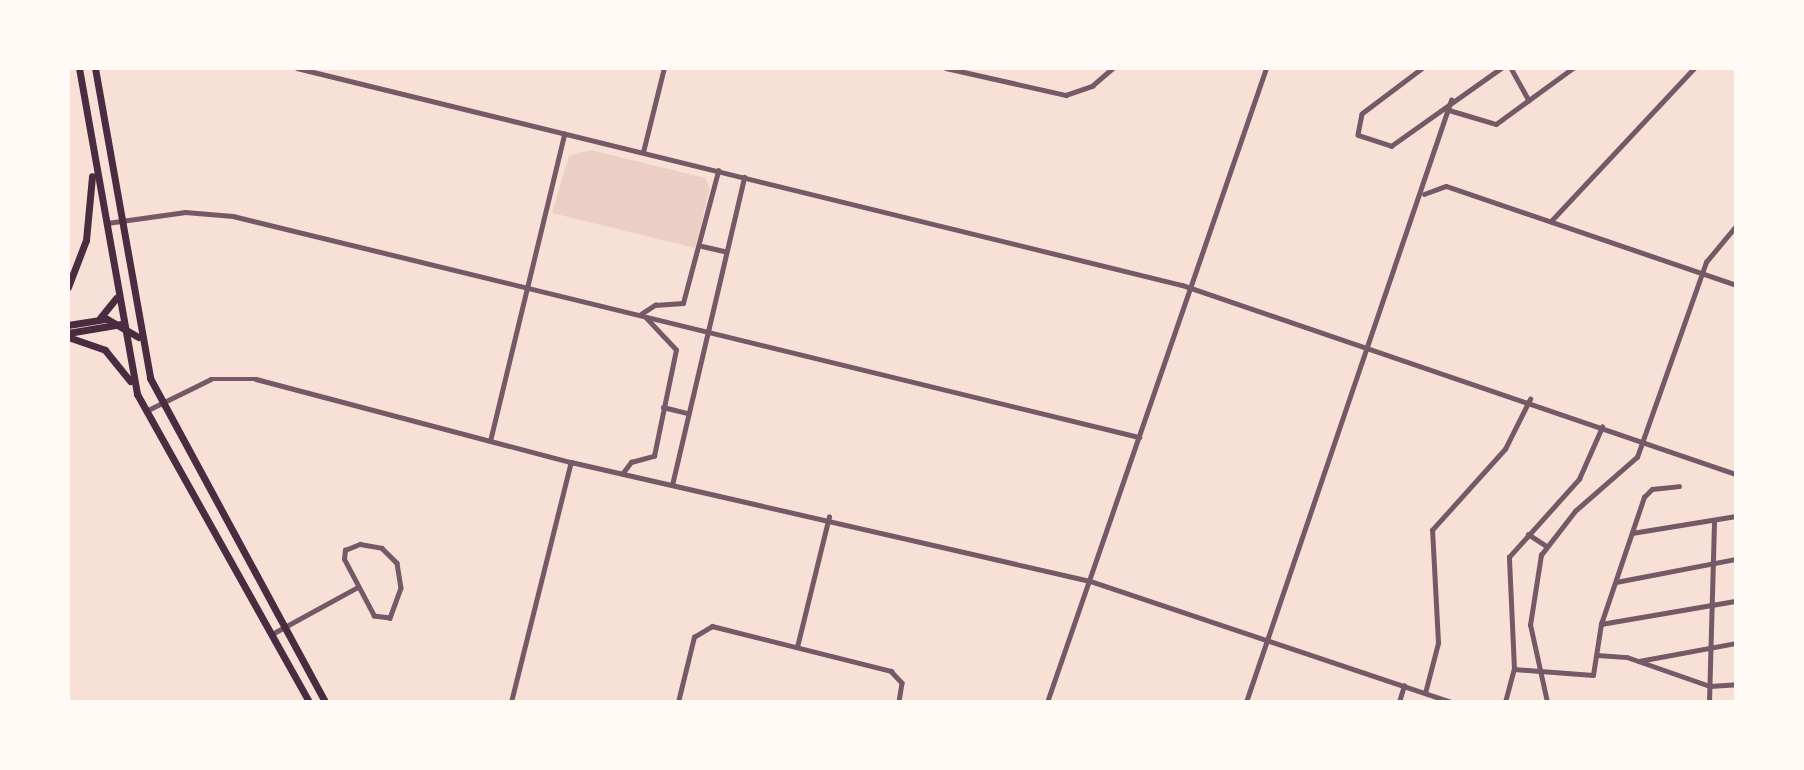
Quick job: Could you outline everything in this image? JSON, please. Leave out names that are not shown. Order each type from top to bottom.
[{"type":"main road","points":[[79,68],[92,167],[137,394]]},
{"type":"main road","points":[[95,68],[129,288],[140,342],[162,403],[325,702]]},
{"type":"main road","points":[[68,287],[86,240],[92,167]]},
{"type":"main road","points":[[121,324],[129,288]]},
{"type":"main road","points":[[96,320],[116,296]]},
{"type":"main road","points":[[68,325],[96,320],[121,324],[140,342]]},
{"type":"main road","points":[[68,335],[121,324]]},
{"type":"main road","points":[[68,335],[105,350],[137,394],[309,702]]},
{"type":"street","points":[[297,68],[1190,287],[1530,399],[1736,474]]},
{"type":"street","points":[[643,152],[664,68]]},
{"type":"street","points":[[946,68],[1071,94],[1113,68]]},
{"type":"street","points":[[1047,702],[1266,68]]},
{"type":"street","points":[[1423,68],[1362,114],[1358,135],[1394,144],[1451,100],[1501,68]]},
{"type":"street","points":[[1511,68],[1529,100]]},
{"type":"street","points":[[1449,110],[1494,124],[1573,68]]},
{"type":"street","points":[[1551,221],[1694,68]]},
{"type":"street","points":[[1246,702],[1424,194],[1451,100]]},
{"type":"street","points":[[490,441],[564,134]]},
{"type":"street","points":[[642,315],[655,305],[682,305],[702,246],[718,171]]},
{"type":"street","points":[[672,485],[724,251],[744,177]]},
{"type":"street","points":[[1424,194],[1446,186],[1736,285]]},
{"type":"street","points":[[104,224],[185,212],[233,216],[1139,437]]},
{"type":"street","points":[[1547,702],[1538,666],[1530,605],[1545,545],[1575,511],[1631,465],[1644,442],[1702,272],[1736,226]]},
{"type":"street","points":[[702,246],[724,251]]},
{"type":"street","points":[[622,474],[631,462],[654,456],[675,346],[642,315]]},
{"type":"street","points":[[146,411],[211,379],[239,376],[571,462],[829,517],[1090,581],[1268,638],[1451,702]]},
{"type":"street","points":[[1425,693],[1438,643],[1432,530],[1505,449],[1530,399]]},
{"type":"street","points":[[663,407],[687,413]]},
{"type":"street","points":[[1505,702],[1514,669],[1507,562],[1585,470],[1602,427]]},
{"type":"street","points":[[511,702],[571,462]]},
{"type":"street","points":[[1514,669],[1538,666],[1589,679],[1597,655],[1601,624],[1646,492],[1679,486]]},
{"type":"street","points":[[1632,533],[1736,516]]},
{"type":"street","points":[[797,647],[829,517]]},
{"type":"street","points":[[1709,702],[1713,648],[1714,521]]},
{"type":"street","points":[[1528,534],[1545,545]]},
{"type":"street","points":[[360,544],[382,548],[400,573],[394,615],[379,619],[356,588],[345,550],[360,544]]},
{"type":"street","points":[[1616,582],[1736,559]]},
{"type":"street","points":[[272,634],[356,588]]},
{"type":"street","points":[[1601,624],[1736,601]]},
{"type":"street","points":[[678,702],[694,637],[703,628],[797,647],[891,671],[902,683],[899,702]]},
{"type":"street","points":[[1638,661],[1736,643]]},
{"type":"street","points":[[1597,655],[1638,661],[1710,687],[1736,684]]},
{"type":"street","points":[[1399,702],[1404,686]]},
{"type":"shaded area","points":[[591,150],[705,178],[710,188],[695,248],[552,213],[569,156]]}]
